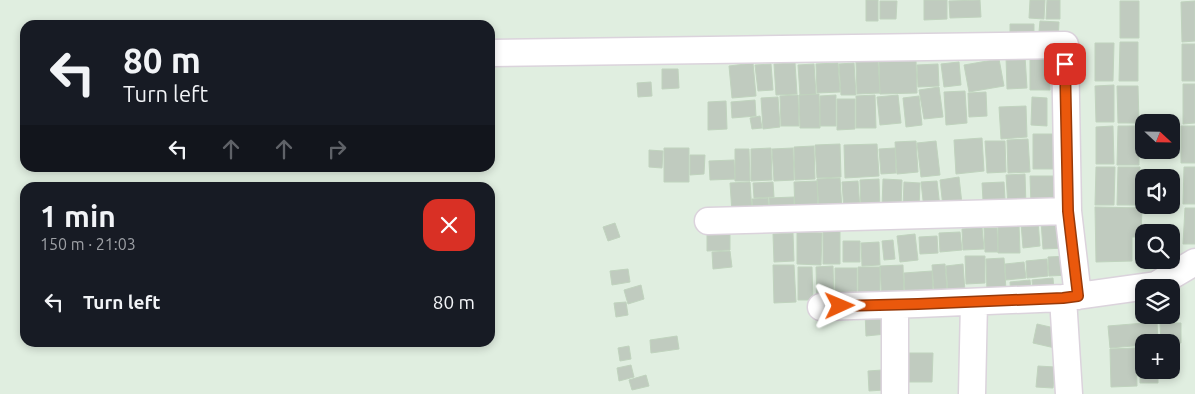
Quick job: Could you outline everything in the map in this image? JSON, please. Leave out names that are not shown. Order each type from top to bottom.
[{"type":"street","points":[[495,53],[1065,45],[1071,297],[1069,394]]},
{"type":"street","points":[[708,221],[1068,211]]},
{"type":"street","points":[[821,307],[1071,297],[1156,285],[1195,262]]},
{"type":"street","points":[[972,394],[974,302]]},
{"type":"street","points":[[895,305],[895,394]]},
{"type":"building","points":[[866,0],[878,0],[878,21],[866,21]]},
{"type":"building","points":[[924,0],[947,0],[947,19],[924,20]]},
{"type":"building","points":[[980,0],[981,17],[950,18],[949,1]]},
{"type":"building","points":[[1030,0],[1045,0],[1044,19],[1029,18]]},
{"type":"building","points":[[1047,0],[1060,0],[1060,19],[1046,19]]},
{"type":"building","points":[[880,1],[897,1],[896,19],[880,19]]},
{"type":"building","points":[[1120,1],[1139,1],[1139,38],[1120,38]]},
{"type":"building","points":[[1195,1],[1195,41],[1182,42],[1181,2]]},
{"type":"building","points":[[1040,21],[1059,22],[1058,43],[1038,42]]},
{"type":"building","points":[[1010,24],[1034,24],[1034,41],[1010,41]]},
{"type":"building","points":[[1120,42],[1138,42],[1138,81],[1119,81]]},
{"type":"building","points":[[1095,43],[1114,43],[1113,81],[1095,81]]},
{"type":"building","points":[[1182,44],[1195,44],[1195,81],[1182,81]]},
{"type":"building","points":[[1025,56],[1027,88],[1007,89],[1006,57]]},
{"type":"building","points":[[999,59],[1004,86],[969,92],[964,65]]},
{"type":"building","points":[[1030,59],[1050,59],[1050,90],[1030,90]]},
{"type":"building","points":[[878,61],[880,93],[857,94],[856,62]]},
{"type":"building","points":[[916,61],[917,93],[880,94],[879,62]]},
{"type":"building","points":[[959,62],[961,85],[944,87],[941,64]]},
{"type":"building","points":[[753,63],[756,96],[732,98],[729,66]]},
{"type":"building","points":[[795,63],[797,94],[776,95],[774,64]]},
{"type":"building","points":[[838,63],[840,92],[817,93],[816,64]]},
{"type":"building","points":[[854,63],[856,95],[841,95],[839,64]]},
{"type":"building","points":[[771,64],[773,90],[758,91],[755,65]]},
{"type":"building","points":[[814,64],[816,94],[800,95],[798,65]]},
{"type":"building","points":[[938,64],[939,86],[918,87],[917,65]]},
{"type":"building","points":[[662,69],[678,69],[679,88],[662,89]]},
{"type":"building","points":[[651,82],[652,96],[638,97],[637,83]]},
{"type":"building","points":[[1183,84],[1195,84],[1195,123],[1183,124]]},
{"type":"building","points":[[1114,85],[1114,122],[1096,122],[1095,86]]},
{"type":"building","points":[[1117,86],[1138,86],[1139,114],[1135,114],[1135,123],[1118,123]]},
{"type":"building","points":[[939,87],[943,117],[924,119],[919,90]]},
{"type":"building","points":[[965,91],[967,123],[946,125],[944,92]]},
{"type":"building","points":[[986,92],[987,116],[969,117],[968,93]]},
{"type":"building","points":[[819,94],[820,128],[800,128],[799,95]]},
{"type":"building","points":[[798,95],[799,126],[781,126],[780,96]]},
{"type":"building","points":[[836,95],[836,126],[820,126],[820,96]]},
{"type":"building","points":[[875,95],[876,128],[856,128],[856,96]]},
{"type":"building","points":[[898,95],[901,123],[880,125],[877,97]]},
{"type":"building","points":[[919,96],[922,125],[906,127],[903,98]]},
{"type":"building","points":[[778,97],[780,127],[763,129],[761,98]]},
{"type":"building","points":[[1032,97],[1047,98],[1047,126],[1031,125]]},
{"type":"building","points":[[837,99],[855,99],[855,129],[837,130]]},
{"type":"building","points":[[755,100],[756,116],[732,118],[731,102]]},
{"type":"building","points":[[726,101],[727,129],[708,130],[708,102]]},
{"type":"building","points":[[1026,106],[1027,137],[1001,139],[999,107]]},
{"type":"building","points":[[760,116],[762,128],[752,129],[750,118]]},
{"type":"building","points":[[1113,126],[1114,164],[1096,164],[1096,127]]},
{"type":"building","points":[[1118,126],[1135,126],[1135,159],[1139,159],[1139,165],[1117,165]]},
{"type":"building","points":[[1181,126],[1195,126],[1195,163],[1181,163]]},
{"type":"building","points":[[1033,134],[1055,134],[1055,169],[1033,169]]},
{"type":"building","points":[[982,138],[984,171],[956,174],[954,140]]},
{"type":"building","points":[[1028,139],[1030,172],[1008,173],[1007,140]]},
{"type":"building","points":[[916,141],[918,172],[897,174],[895,142]]},
{"type":"building","points":[[936,141],[940,175],[921,177],[917,143]]},
{"type":"building","points":[[985,141],[1005,141],[1006,172],[987,173]]},
{"type":"building","points":[[840,144],[841,177],[817,178],[815,145]]},
{"type":"building","points":[[877,144],[879,176],[845,178],[844,145]]},
{"type":"building","points":[[814,146],[815,179],[795,180],[794,147]]},
{"type":"building","points":[[664,148],[689,148],[689,182],[664,182]]},
{"type":"building","points":[[771,148],[772,180],[751,181],[751,149]]},
{"type":"building","points":[[793,148],[794,180],[774,181],[772,149]]},
{"type":"building","points":[[895,148],[896,173],[881,174],[879,149]]},
{"type":"building","points":[[735,149],[749,149],[750,181],[735,181]]},
{"type":"building","points":[[649,150],[663,151],[662,168],[649,167]]},
{"type":"building","points":[[690,155],[705,155],[704,174],[690,175]]},
{"type":"building","points":[[734,160],[735,179],[710,180],[709,161]]},
{"type":"building","points":[[1096,167],[1115,167],[1114,205],[1095,205]]},
{"type":"building","points":[[1118,167],[1140,167],[1140,169],[1135,169],[1135,205],[1117,205]]},
{"type":"building","points":[[1184,167],[1195,167],[1195,204],[1183,204]]},
{"type":"building","points":[[1025,174],[1026,206],[1008,207],[1006,175]]},
{"type":"building","points":[[1030,176],[1062,176],[1062,205],[1031,205]]},
{"type":"building","points":[[959,177],[962,204],[943,207],[940,180]]},
{"type":"building","points":[[840,178],[842,210],[819,211],[817,179]]},
{"type":"building","points":[[879,179],[880,211],[861,212],[860,180]]},
{"type":"building","points":[[883,179],[902,180],[901,208],[882,207]]},
{"type":"building","points":[[817,181],[818,212],[795,213],[794,182]]},
{"type":"building","points":[[858,181],[860,209],[844,211],[842,182]]},
{"type":"building","points":[[937,181],[940,207],[924,209],[921,182]]},
{"type":"building","points":[[750,182],[752,212],[732,213],[730,183]]},
{"type":"building","points":[[773,182],[774,197],[754,198],[753,183]]},
{"type":"building","points":[[904,182],[920,183],[919,208],[903,207]]},
{"type":"building","points":[[1004,182],[1005,199],[983,200],[982,183]]},
{"type":"building","points":[[794,197],[794,213],[770,214],[769,198]]},
{"type":"building","points":[[768,198],[769,213],[753,214],[752,199]]},
{"type":"building","points":[[1095,207],[1135,208],[1135,214],[1142,214],[1141,224],[1135,224],[1135,237],[1132,237],[1132,261],[1096,262]]},
{"type":"building","points":[[1185,208],[1195,208],[1195,244],[1183,244]]},
{"type":"building","points":[[1064,220],[1065,248],[1043,249],[1041,221]]},
{"type":"building","points":[[1038,221],[1040,246],[1023,248],[1021,223]]},
{"type":"building","points":[[615,223],[620,237],[608,241],[603,227]]},
{"type":"building","points":[[1019,224],[1020,253],[998,253],[998,225]]},
{"type":"building","points":[[982,227],[984,249],[963,250],[962,229]]},
{"type":"building","points":[[984,228],[997,228],[998,252],[985,252]]},
{"type":"building","points":[[823,229],[840,229],[840,264],[823,264]]},
{"type":"building","points":[[797,232],[822,233],[821,265],[797,264]]},
{"type":"building","points":[[960,232],[962,250],[940,252],[939,233]]},
{"type":"building","points":[[730,233],[730,250],[707,251],[707,234]]},
{"type":"building","points":[[793,233],[794,261],[774,262],[773,234]]},
{"type":"building","points":[[915,234],[918,260],[900,262],[897,236]]},
{"type":"building","points":[[937,236],[938,253],[920,254],[919,237]]},
{"type":"building","points":[[893,240],[895,259],[884,260],[882,241]]},
{"type":"building","points":[[843,241],[860,241],[860,262],[843,262]]},
{"type":"building","points":[[879,242],[880,265],[862,266],[861,243]]},
{"type":"building","points":[[730,251],[732,267],[713,269],[712,252]]},
{"type":"building","points":[[965,256],[985,256],[985,283],[966,284]]},
{"type":"building","points":[[1069,256],[1070,275],[1049,276],[1048,257]]},
{"type":"building","points":[[1004,258],[1006,290],[987,292],[986,259]]},
{"type":"building","points":[[1047,259],[1048,276],[1027,278],[1026,261]]},
{"type":"building","points":[[1024,262],[1026,278],[1006,280],[1005,264]]},
{"type":"building","points":[[945,264],[947,290],[934,291],[932,265]]},
{"type":"building","points":[[963,264],[965,292],[948,293],[946,266]]},
{"type":"building","points":[[773,265],[794,265],[796,302],[774,303]]},
{"type":"building","points":[[903,265],[904,301],[882,302],[880,266]]},
{"type":"building","points":[[833,266],[834,299],[817,300],[816,267]]},
{"type":"building","points":[[798,267],[812,267],[813,300],[798,300]]},
{"type":"building","points":[[858,267],[880,267],[880,303],[858,303]]},
{"type":"building","points":[[835,268],[857,268],[857,301],[835,301]]},
{"type":"building","points":[[628,269],[630,282],[612,285],[610,271]]},
{"type":"building","points":[[932,271],[933,296],[905,297],[904,273]]},
{"type":"building","points":[[1053,278],[1054,290],[1033,292],[1032,280]]},
{"type":"building","points":[[1030,280],[1032,294],[1011,296],[1010,282]]},
{"type":"building","points":[[641,285],[644,299],[628,304],[624,290]]},
{"type":"building","points":[[626,302],[628,315],[616,317],[614,303]]},
{"type":"building","points":[[884,311],[886,334],[866,336],[865,312]]},
{"type":"building","points":[[1181,323],[1181,343],[1180,334],[1161,334],[1160,324]]},
{"type":"building","points":[[1037,324],[1059,329],[1055,348],[1033,343]]},
{"type":"building","points":[[1157,324],[1158,334],[1135,334],[1135,346],[1110,348],[1108,326]]},
{"type":"building","points":[[677,336],[679,349],[651,353],[650,340]]},
{"type":"building","points":[[629,346],[631,359],[620,361],[618,348]]},
{"type":"building","points":[[1135,348],[1135,379],[1137,379],[1137,386],[1111,387],[1110,349]]},
{"type":"building","points":[[906,353],[933,353],[932,382],[905,382]]},
{"type":"building","points":[[631,365],[634,377],[619,381],[617,368]]},
{"type":"building","points":[[1038,366],[1055,367],[1053,388],[1036,387]]},
{"type":"building","points":[[882,370],[884,390],[869,391],[868,371]]},
{"type":"building","points":[[646,375],[649,386],[632,390],[629,380]]},
{"type":"building","points":[[1140,379],[1158,379],[1158,383],[1140,383]]},
{"type":"route","points":[[840,306],[1078,296],[1068,211],[1065,64]]}]
